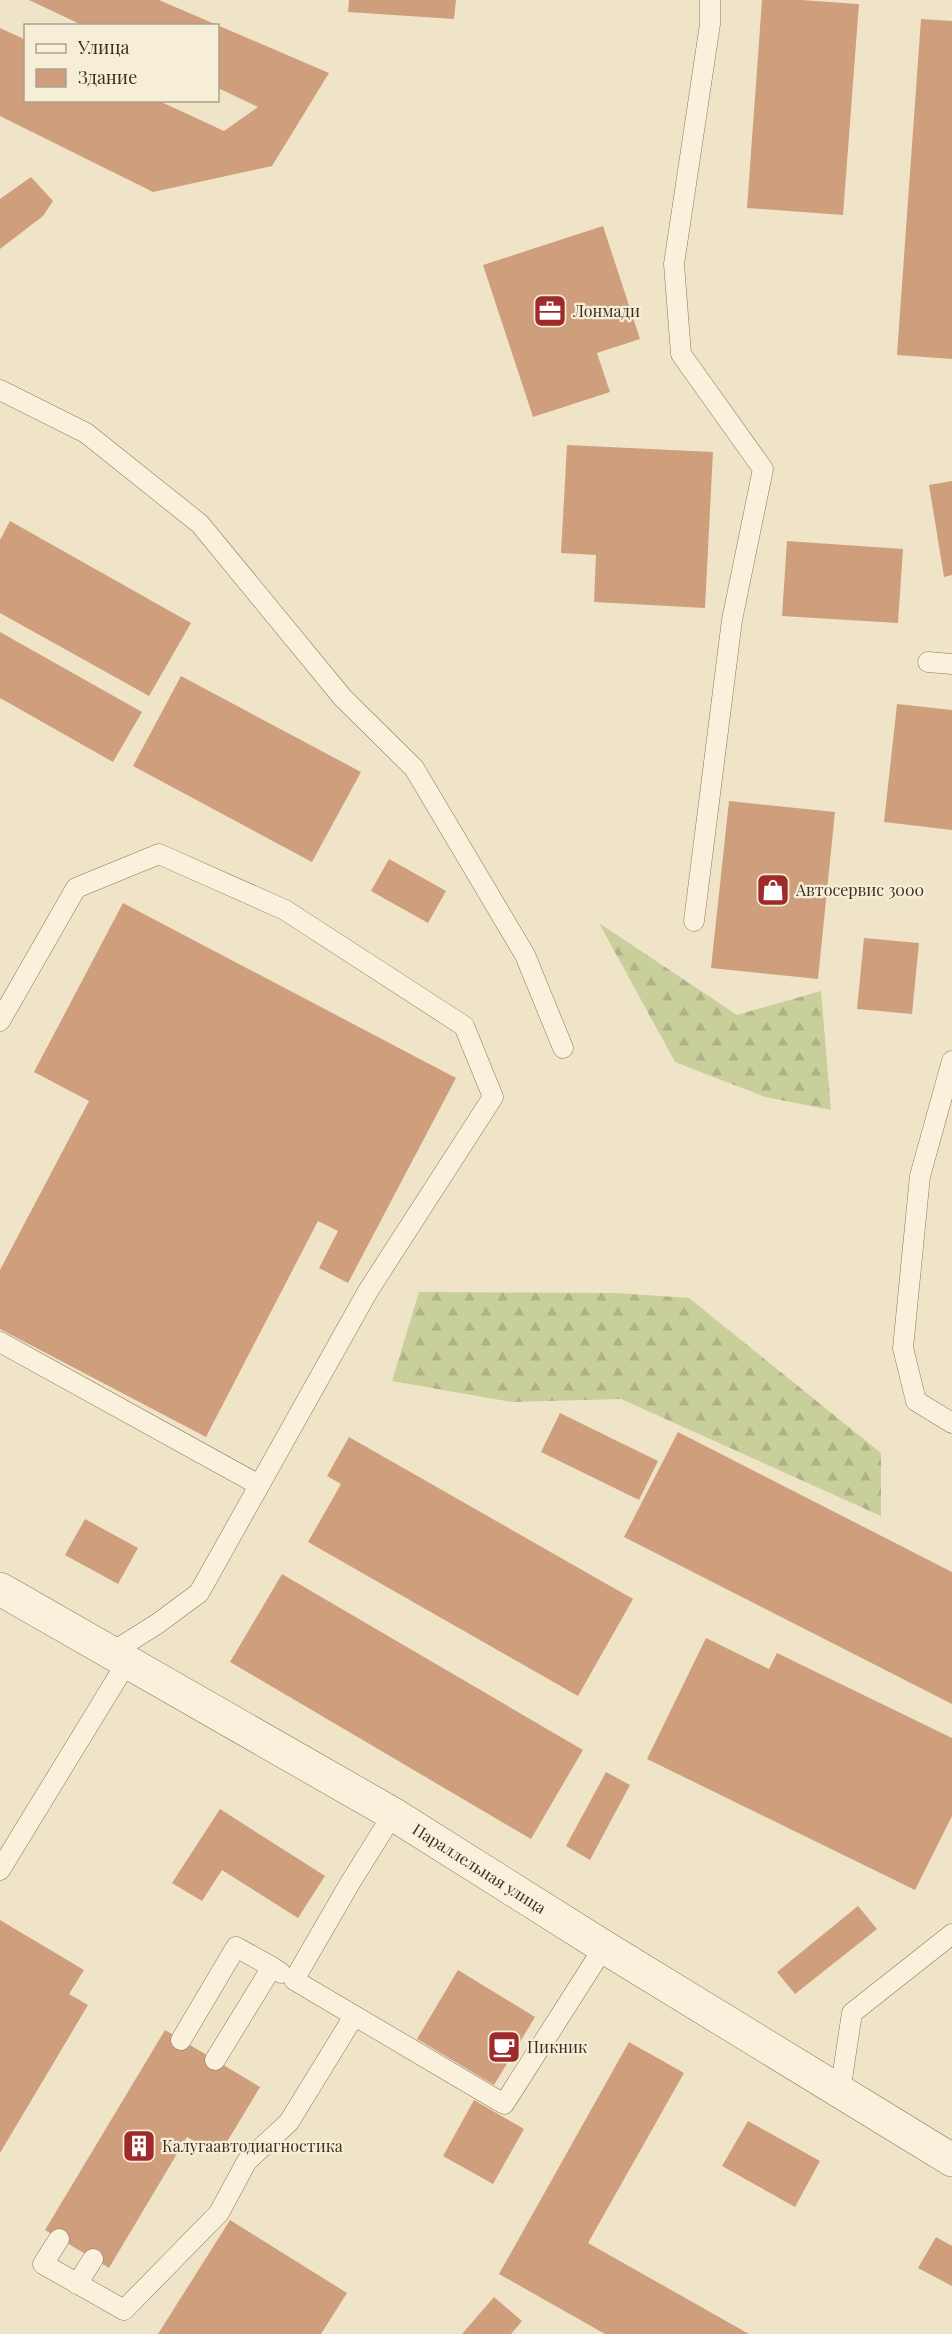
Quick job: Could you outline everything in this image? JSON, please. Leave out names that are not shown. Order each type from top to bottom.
[{"type":"street","name":"Параллельная улица","points":[[0,1589],[393,1814],[604,1947],[952,2160]]},
{"type":"lane","points":[[694,921],[732,620],[763,469],[681,354],[674,264],[710,24],[710,0]]},
{"type":"lane","points":[[0,390],[86,433],[200,524],[343,698],[414,768],[525,955],[563,1048]]},
{"type":"lane","points":[[928,662],[952,664]]},
{"type":"lane","points":[[0,1021],[76,888],[159,854],[285,910],[464,1026],[493,1097],[368,1291],[199,1593],[157,1624],[119,1657],[0,1870]]},
{"type":"lane","points":[[952,1061],[920,1176],[903,1348],[916,1401],[952,1423]]},
{"type":"lane","points":[[0,1342],[259,1485]]},
{"type":"lane","points":[[294,1980],[393,1814]]},
{"type":"lane","points":[[840,2092],[852,2013],[952,1934]]},
{"type":"lane","points":[[181,2040],[236,1947],[504,2104],[604,1947]]},
{"type":"lane","points":[[215,2060],[272,1967]]},
{"type":"lane","points":[[60,2239],[43,2264],[123,2310],[219,2213],[247,2161],[289,2122],[354,2016]]},
{"type":"lane","points":[[77,2284],[93,2259]]},
{"type":"green space","points":[[599,923],[737,1015],[821,991],[831,1110],[765,1097],[675,1062]]},
{"type":"green space","points":[[419,1292],[617,1293],[689,1298],[881,1453],[881,1516],[621,1399],[512,1402],[392,1381]]},
{"type":"building","points":[[29,0],[159,0],[215,24],[80,24]]},
{"type":"building","points":[[349,0],[456,0],[454,19],[348,12]]},
{"type":"building","points":[[762,0],[859,4],[843,215],[747,208]]},
{"type":"building","points":[[921,19],[952,21],[952,359],[897,355]]},
{"type":"building","points":[[219,26],[329,73],[272,166],[153,192],[0,116],[0,28],[24,39],[24,102],[161,102],[224,131],[258,107],[219,88]]},
{"type":"building","points":[[31,177],[53,201],[43,216],[0,249],[0,199]]},
{"type":"building","points":[[603,226],[640,339],[597,353],[610,392],[533,417],[483,265]]},
{"type":"building","points":[[567,445],[713,452],[705,608],[594,602],[596,555],[561,553]]},
{"type":"building","points":[[952,481],[952,575],[944,577],[929,485]]},
{"type":"building","points":[[10,521],[191,623],[149,696],[0,613],[0,540]]},
{"type":"building","points":[[787,541],[903,549],[898,623],[782,616]]},
{"type":"building","points":[[0,632],[142,712],[113,762],[0,698]]},
{"type":"building","points":[[181,676],[361,772],[312,862],[133,766]]},
{"type":"building","points":[[897,704],[952,710],[952,830],[884,822]]},
{"type":"building","name":"Автосервис 3000","points":[[729,801],[835,812],[818,979],[711,968]]},
{"type":"building","points":[[389,859],[446,891],[428,923],[371,891]]},
{"type":"building","points":[[123,903],[456,1078],[348,1283],[319,1268],[338,1231],[318,1221],[206,1437],[0,1329],[0,1270],[89,1101],[34,1072]]},
{"type":"building","points":[[864,938],[919,943],[912,1014],[857,1009]]},
{"type":"building","points":[[560,1413],[658,1461],[639,1500],[541,1452]]},
{"type":"building","points":[[678,1432],[952,1572],[952,1704],[624,1537]]},
{"type":"building","points":[[349,1437],[633,1599],[578,1696],[308,1542],[341,1484],[327,1476]]},
{"type":"building","points":[[85,1519],[138,1548],[118,1584],[65,1555]]},
{"type":"building","points":[[282,1574],[583,1750],[531,1839],[230,1662]]},
{"type":"building","points":[[706,1638],[769,1669],[777,1653],[952,1738],[952,1816],[915,1890],[647,1759]]},
{"type":"building","points":[[606,1772],[630,1785],[590,1860],[566,1846]]},
{"type":"building","points":[[220,1809],[325,1876],[298,1918],[222,1870],[202,1901],[172,1883]]},
{"type":"building","points":[[858,1906],[877,1929],[795,1994],[777,1972]]},
{"type":"building","points":[[0,1920],[84,1970],[69,1994],[88,2005],[0,2153]]},
{"type":"building","points":[[458,1970],[535,2017],[494,2085],[417,2039]]},
{"type":"building","name":"Калугаавтодиагностика","points":[[165,2030],[260,2087],[219,2155],[187,2137],[109,2268],[45,2230]]},
{"type":"building","points":[[629,2042],[684,2073],[588,2243],[749,2334],[605,2334],[499,2274]]},
{"type":"building","points":[[474,2100],[524,2129],[493,2184],[443,2156]]},
{"type":"building","points":[[748,2121],[820,2161],[795,2207],[722,2166]]},
{"type":"building","points":[[230,2220],[347,2293],[321,2334],[158,2334]]},
{"type":"building","points":[[936,2237],[952,2246],[952,2286],[918,2268]]},
{"type":"building","points":[[494,2297],[522,2321],[511,2334],[462,2334]]},
{"type":"place","name":"Лонмади","points":[[550,311]]},
{"type":"place","name":"Автосервис 3000","points":[[773,890]]},
{"type":"place","name":"Пикник","points":[[504,2047]]},
{"type":"place","name":"Калугаавтодиагностика","points":[[139,2146]]}]
